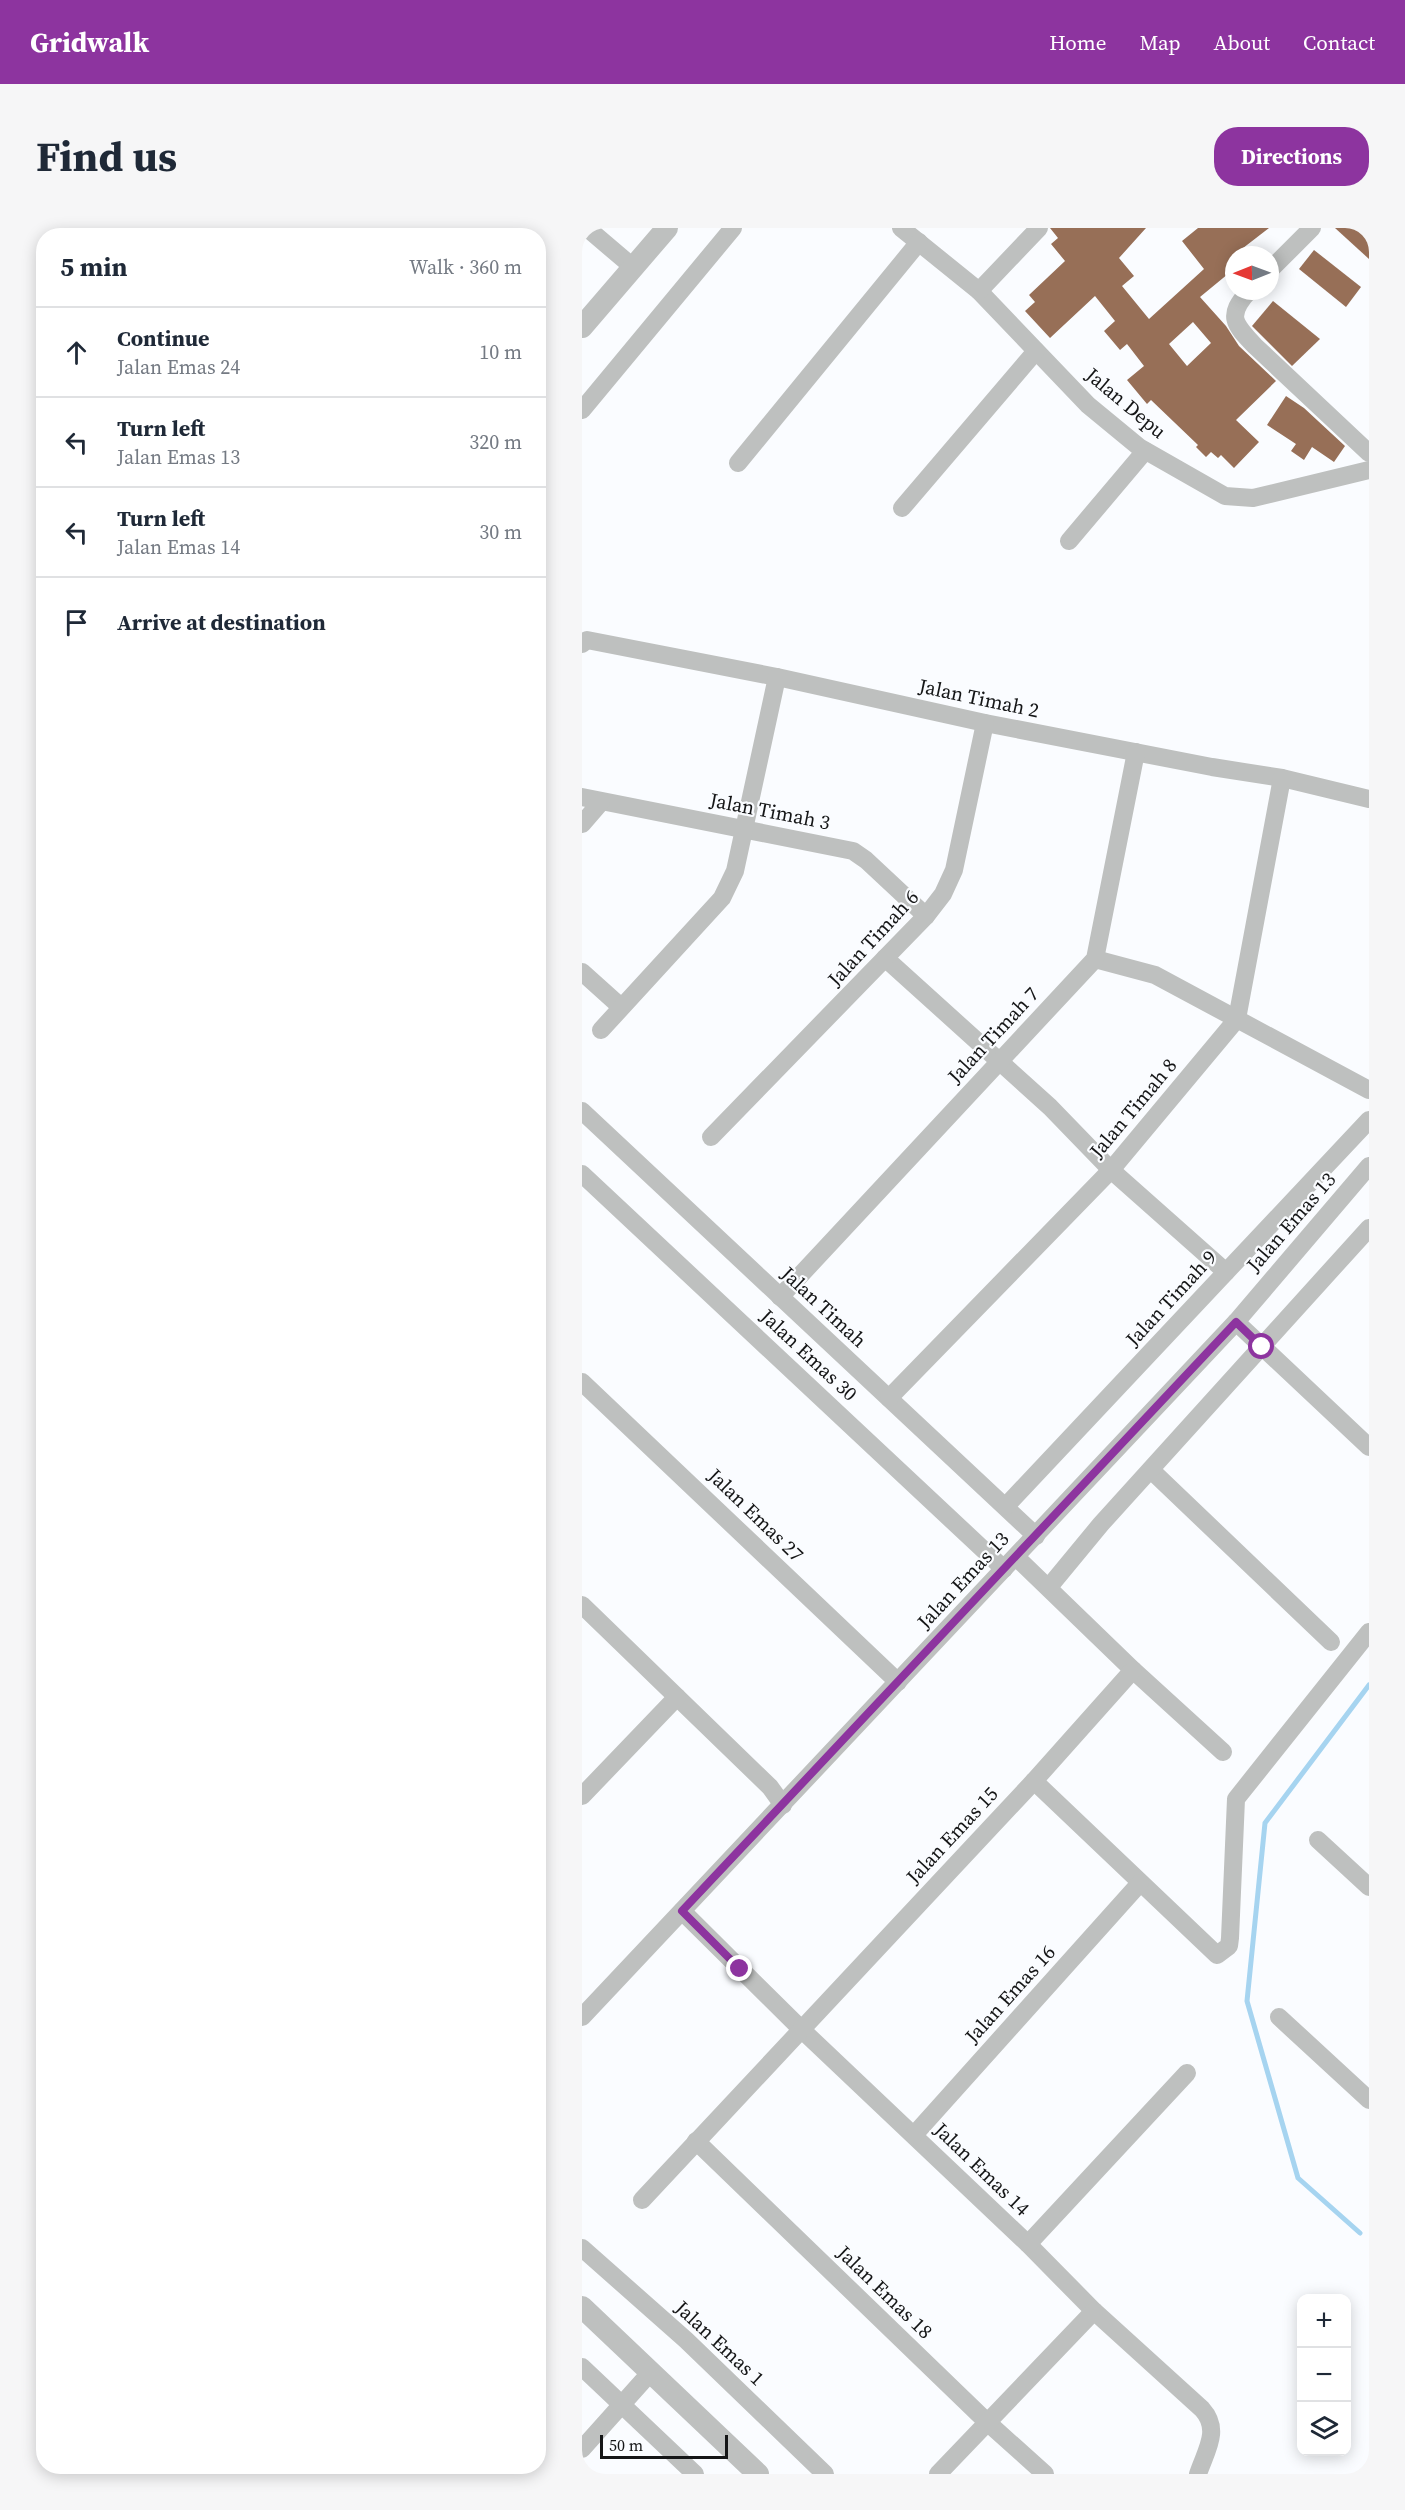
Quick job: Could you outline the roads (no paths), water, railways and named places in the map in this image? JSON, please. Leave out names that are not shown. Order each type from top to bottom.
[{"type":"street","points":[[587,228],[634,268]]},
{"type":"street","points":[[582,327],[667,228]]},
{"type":"street","points":[[582,410],[733,228]]},
{"type":"street","name":"Jalan Depu","points":[[901,228],[979,291],[1088,405],[1145,451],[1205,486],[1225,496],[1237,499],[1253,498],[1369,470]]},
{"type":"street","points":[[979,291],[1039,228]]},
{"type":"street","points":[[1279,261],[1312,228]]},
{"type":"street","points":[[738,463],[919,243]]},
{"type":"street","points":[[1241,300],[1235,310],[1238,328],[1369,453]]},
{"type":"street","points":[[902,508],[1036,351]]},
{"type":"street","points":[[1069,541],[1145,451]]},
{"type":"street","name":"Jalan Timah 2","points":[[584,639],[777,677],[985,723],[1282,778],[1369,799]]},
{"type":"street","points":[[601,1030],[722,898],[735,871],[777,677]]},
{"type":"street","name":"Jalan Timah 6","points":[[711,1137],[927,916],[943,894],[954,870],[985,723]]},
{"type":"street","points":[[1136,752],[1095,959],[1155,975],[1369,1090]]},
{"type":"street","name":"Jalan Timah 8","points":[[890,1398],[1111,1170],[1237,1019],[1282,778]]},
{"type":"street","name":"Jalan Timah 3","points":[[582,797],[852,851],[866,860],[927,916]]},
{"type":"street","points":[[582,824],[601,802]]},
{"type":"street","points":[[885,958],[1000,1060],[1050,1107],[1111,1170],[1226,1272]]},
{"type":"street","name":"Jalan Timah 7","points":[[780,1297],[1095,959]]},
{"type":"street","points":[[582,972],[621,1007]]},
{"type":"street","name":"Jalan Timah 9","points":[[1006,1506],[1369,1120]]},
{"type":"street","name":"Jalan Timah","points":[[586,1122],[890,1398],[1036,1536]]},
{"type":"street","name":"Jalan Emas 13","points":[[582,2017],[1236,1322],[1369,1166]]},
{"type":"street","name":"Jalan Emas 30","points":[[582,1174],[1010,1563],[1049,1587],[1133,1670],[1223,1752]]},
{"type":"street","points":[[1049,1587],[1369,1228]]},
{"type":"street","points":[[1236,1322],[1369,1447]]},
{"type":"street","name":"Jalan Emas 27","points":[[582,1382],[898,1682]]},
{"type":"street","points":[[1151,1470],[1331,1642]]},
{"type":"street","points":[[586,1617],[677,1697],[770,1787],[783,1805]]},
{"type":"street","points":[[1034,1781],[1217,1955],[1229,1946],[1230,1938],[1236,1799],[1369,1632]]},
{"type":"street","name":"Jalan Emas 15","points":[[801,2029],[1034,1781],[1133,1670]]},
{"type":"street","points":[[582,1796],[677,1697]]},
{"type":"street","points":[[1318,1840],[1369,1887]]},
{"type":"street","name":"Jalan Emas 16","points":[[914,2135],[1140,1883]]},
{"type":"street","name":"Jalan Emas 14","points":[[682,1911],[801,2029],[1028,2244],[1094,2311],[1192,2399],[1211,2419],[1212,2431],[1198,2474]]},
{"type":"street","points":[[1279,2017],[1369,2100]]},
{"type":"street","points":[[642,2200],[801,2029]]},
{"type":"street","points":[[1028,2244],[1187,2073]]},
{"type":"street","name":"Jalan Emas 18","points":[[696,2141],[986,2421],[1044,2474]]},
{"type":"street","name":"Jalan Emas 1","points":[[582,2248],[686,2340],[825,2474]]},
{"type":"street","points":[[582,2307],[758,2474]]},
{"type":"street","points":[[938,2474],[986,2421],[1094,2311]]},
{"type":"street","points":[[582,2367],[695,2474]]},
{"type":"street","points":[[582,2449],[650,2373]]},
{"type":"waterway","points":[[1360,2233],[1298,2178],[1247,2001],[1265,1823],[1369,1685]]}]
